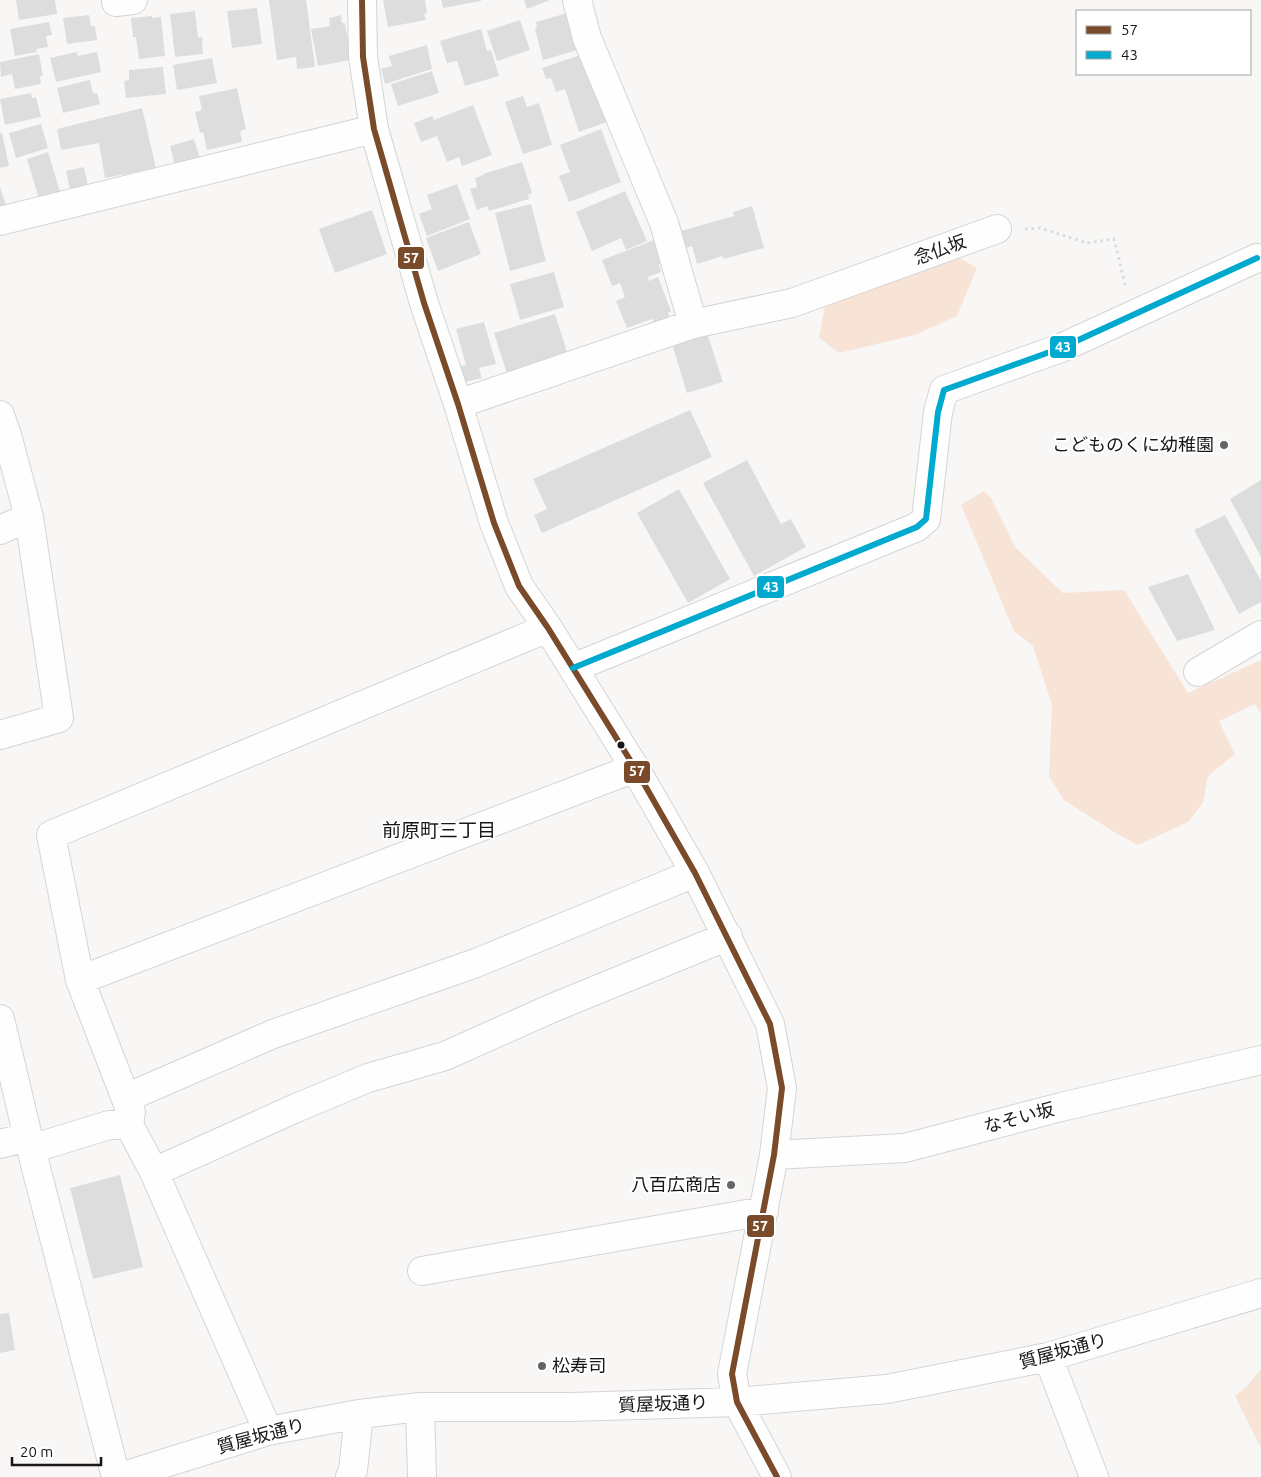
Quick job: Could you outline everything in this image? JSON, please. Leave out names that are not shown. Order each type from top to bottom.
[{"type":"street","points":[[116,0],[116,2],[133,0]]},
{"type":"street","points":[[362,0],[363,57],[374,129],[424,302],[494,522],[519,586],[548,628],[635,768],[695,873],[728,936],[770,1024],[782,1088],[774,1155],[732,1374],[737,1402],[777,1477]]},
{"type":"street","points":[[577,0],[587,38],[664,223],[693,324]]},
{"type":"street","points":[[0,221],[374,129]]},
{"type":"street","name":"念仏坂","points":[[458,404],[693,324],[792,303],[998,229]]},
{"type":"street","points":[[573,668],[917,527],[926,519],[938,412],[944,390],[1061,348],[1258,258]]},
{"type":"street","points":[[0,416],[7,434],[29,517],[58,718],[0,735]]},
{"type":"street","points":[[0,530],[29,517]]},
{"type":"street","points":[[268,1431],[154,1172],[129,1125],[131,1112],[80,980],[51,835],[548,628]]},
{"type":"street","points":[[1198,672],[1261,635]]},
{"type":"street","points":[[80,980],[635,768]]},
{"type":"street","points":[[126,1098],[273,1034],[476,963],[695,873]]},
{"type":"street","points":[[154,1172],[368,1078],[445,1056],[550,1009],[728,936]]},
{"type":"street","points":[[0,1019],[29,1143],[116,1477]]},
{"type":"street","name":"なそい坂","points":[[774,1155],[906,1148],[1061,1108],[1261,1060]]},
{"type":"street","points":[[0,1144],[29,1143],[109,1125],[129,1125]]},
{"type":"street","points":[[422,1271],[764,1210]]},
{"type":"street","name":"質屋坂通り","points":[[120,1477],[268,1431],[359,1414],[420,1407],[571,1407],[737,1402],[887,1389],[1048,1357],[1261,1294]]},
{"type":"street","points":[[1048,1357],[1094,1477]]},
{"type":"street","points":[[420,1407],[422,1477]]},
{"type":"street","points":[[350,1477],[353,1470],[359,1414]]},
{"type":"path","points":[[998,229],[1040,228],[1088,243],[1114,239],[1134,315]]},
{"type":"shaded area","points":[[958,257],[977,268],[957,316],[915,335],[839,353],[819,338],[826,301]]},
{"type":"shaded area","points":[[984,491],[991,498],[1015,547],[1063,593],[1124,590],[1188,693],[1261,660],[1261,714],[1255,704],[1219,721],[1235,754],[1208,776],[1203,803],[1188,822],[1138,845],[1117,834],[1064,800],[1049,776],[1052,705],[1033,646],[1014,631],[961,505]]},
{"type":"shaded area","points":[[1261,1369],[1261,1448],[1235,1396],[1247,1386]]},
{"type":"building","points":[[16,0],[55,0],[57,14],[19,20]]},
{"type":"building","points":[[269,0],[306,0],[315,67],[297,69],[296,57],[277,60]]},
{"type":"building","points":[[383,0],[425,0],[427,13],[424,14],[426,20],[388,27]]},
{"type":"building","points":[[441,0],[481,0],[481,1],[443,8]]},
{"type":"building","points":[[524,0],[550,0],[527,9]]},
{"type":"building","points":[[257,8],[262,44],[232,48],[227,11]]},
{"type":"building","points":[[195,11],[198,37],[202,37],[203,54],[175,57],[170,14]]},
{"type":"building","points":[[571,12],[581,49],[543,60],[535,29],[537,28],[536,22]]},
{"type":"building","points":[[89,15],[91,26],[95,26],[97,40],[67,44],[63,18]]},
{"type":"building","points":[[341,15],[342,23],[345,23],[351,60],[318,66],[311,29],[330,26],[329,18]]},
{"type":"building","points":[[152,16],[152,18],[161,17],[165,56],[139,59],[136,37],[133,37],[131,18]]},
{"type":"building","points":[[520,20],[530,50],[497,61],[487,31]]},
{"type":"building","points":[[49,22],[52,35],[46,36],[48,47],[36,49],[37,52],[15,56],[10,29]]},
{"type":"building","points":[[481,29],[487,51],[491,50],[499,76],[465,86],[457,61],[447,63],[440,41]]},
{"type":"building","points":[[427,45],[432,69],[385,84],[381,69],[392,66],[389,56]]},
{"type":"building","points":[[77,52],[78,56],[97,52],[101,72],[56,82],[50,58]]},
{"type":"building","points":[[586,53],[609,121],[579,132],[565,89],[556,92],[551,78],[546,79],[542,68]]},
{"type":"building","points":[[39,54],[43,76],[40,76],[41,84],[15,89],[12,74],[1,77],[0,62]]},
{"type":"building","points":[[212,58],[217,83],[177,90],[173,65]]},
{"type":"building","points":[[163,67],[166,94],[126,98],[124,81],[129,80],[129,70]]},
{"type":"building","points":[[432,71],[439,93],[398,106],[391,84]]},
{"type":"building","points":[[90,80],[93,94],[97,93],[100,104],[63,113],[57,88]]},
{"type":"building","points":[[237,88],[246,129],[240,131],[242,142],[207,150],[203,132],[200,133],[195,112],[202,110],[199,96]]},
{"type":"building","points":[[31,93],[32,98],[36,97],[41,117],[5,125],[0,99]]},
{"type":"building","points":[[523,96],[527,107],[539,103],[552,145],[523,154],[505,102]]},
{"type":"building","points":[[473,105],[492,155],[462,166],[459,157],[447,162],[437,136],[421,142],[414,123],[432,116],[434,120]]},
{"type":"building","points":[[142,108],[156,168],[105,178],[99,143],[61,150],[57,129]]},
{"type":"building","points":[[41,124],[48,148],[16,158],[9,133]]},
{"type":"building","points":[[601,129],[621,182],[569,202],[559,176],[570,172],[560,145]]},
{"type":"building","points":[[0,133],[2,133],[9,166],[0,168]]},
{"type":"building","points":[[194,139],[201,162],[176,169],[170,146]]},
{"type":"building","points":[[48,152],[60,192],[39,199],[27,159]]},
{"type":"building","points":[[522,162],[532,193],[528,195],[529,199],[489,211],[487,206],[477,210],[470,189],[477,187],[475,178]]},
{"type":"building","points":[[84,167],[89,191],[71,194],[66,171]]},
{"type":"building","points":[[457,184],[470,219],[427,236],[419,214],[432,209],[427,195]]},
{"type":"building","points":[[0,187],[6,205],[0,207]]},
{"type":"building","points":[[625,191],[647,241],[626,250],[621,238],[592,251],[576,212]]},
{"type":"building","points":[[531,204],[546,261],[510,271],[495,213]]},
{"type":"building","points":[[752,206],[764,248],[723,259],[723,256],[697,264],[692,246],[683,249],[677,232],[734,216],[733,212]]},
{"type":"building","points":[[372,210],[387,254],[335,273],[319,229]]},
{"type":"building","points":[[469,222],[481,254],[438,271],[426,238]]},
{"type":"building","points":[[657,239],[666,261],[659,264],[661,272],[648,277],[649,281],[658,277],[671,311],[668,313],[670,318],[655,324],[652,319],[627,328],[616,301],[625,297],[620,283],[612,286],[602,260]]},
{"type":"building","points":[[554,272],[564,307],[520,320],[510,284]]},
{"type":"building","points":[[555,314],[569,358],[508,377],[494,333]]},
{"type":"building","points":[[484,322],[496,364],[479,368],[482,378],[465,382],[461,366],[466,365],[456,329]]},
{"type":"building","points":[[707,333],[723,382],[687,393],[672,344]]},
{"type":"building","points":[[690,410],[712,457],[542,533],[534,515],[547,509],[533,479]]},
{"type":"building","points":[[747,460],[781,524],[791,519],[806,547],[754,576],[703,483]]},
{"type":"building","points":[[1261,480],[1261,557],[1230,499]]},
{"type":"building","points":[[679,489],[730,579],[688,603],[637,513]]},
{"type":"building","points":[[1225,515],[1261,581],[1261,602],[1239,614],[1194,530]]},
{"type":"building","points":[[1188,574],[1215,630],[1177,641],[1148,587]]},
{"type":"building","points":[[120,1175],[143,1267],[93,1279],[70,1188]]},
{"type":"building","points":[[9,1313],[15,1350],[0,1353],[0,1314]]},
{"type":"transit line","name":"57","points":[[362,0],[363,57],[374,129],[424,303],[458,404],[494,523],[519,586],[548,628],[635,768],[695,873],[770,1024],[782,1088],[774,1155],[732,1374],[737,1402],[777,1477]]},
{"type":"transit line","name":"43","points":[[573,668],[917,527],[926,519],[938,412],[944,390],[1061,348],[1257,258]]},
{"type":"place","name":"こどものくに幼稚園","points":[[1224,445]]},
{"type":"place","name":"八百広商店","points":[[731,1185]]},
{"type":"place","name":"松寿司","points":[[542,1366]]},
{"type":"district","name":"前原町三丁目","points":[[439,830]]}]
